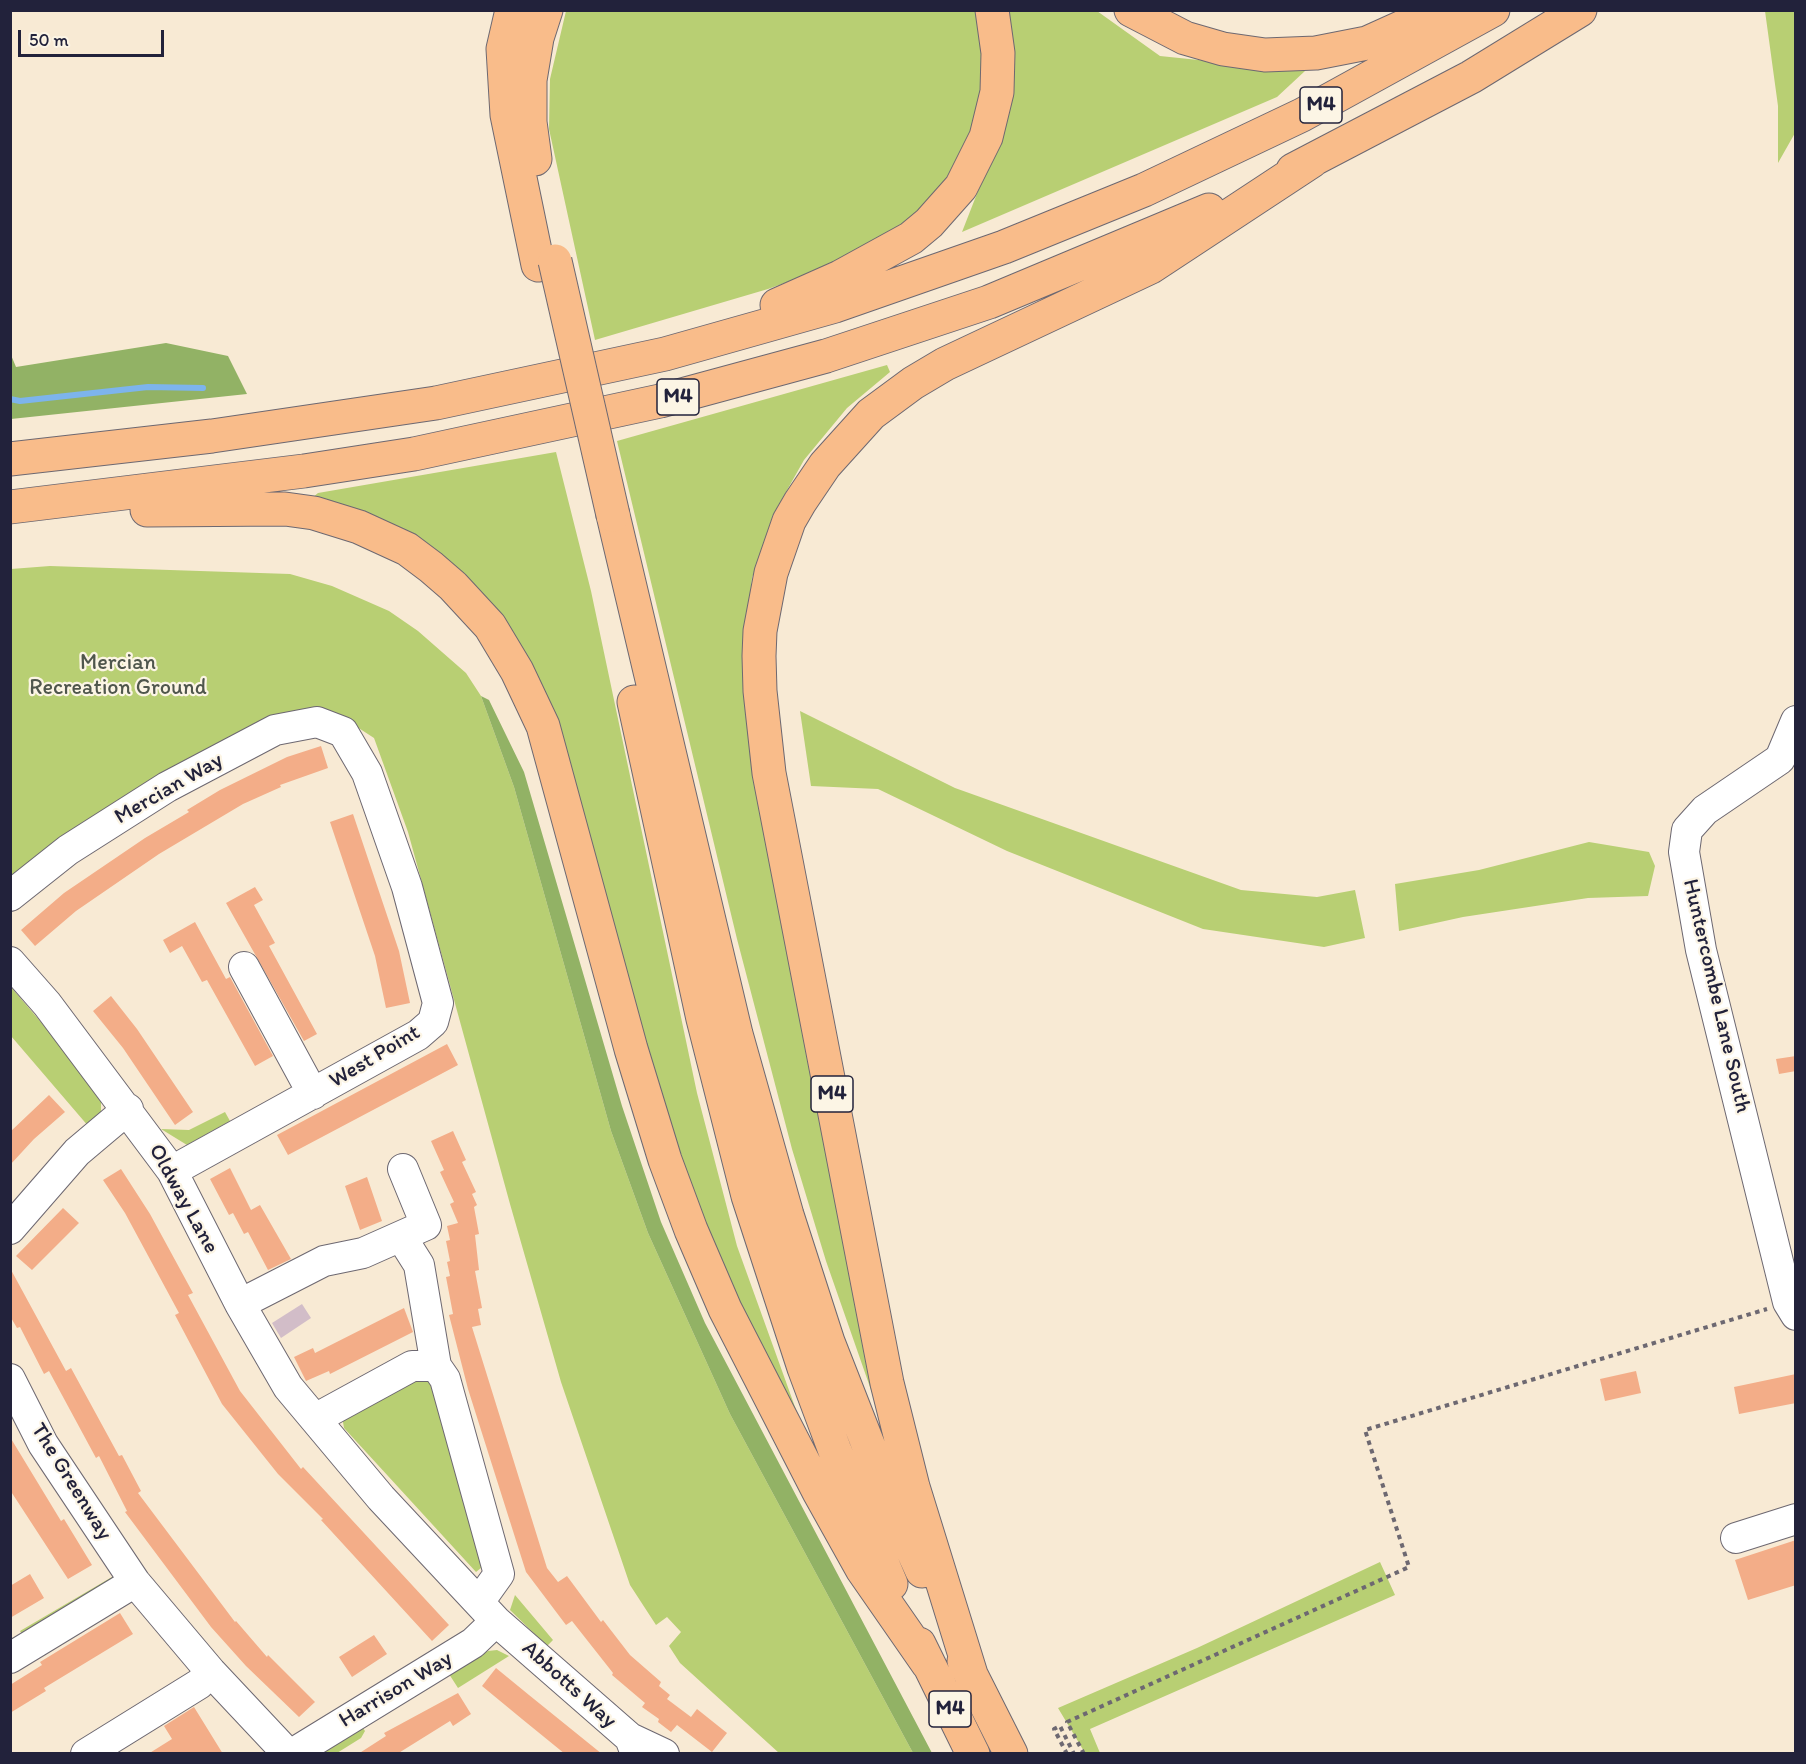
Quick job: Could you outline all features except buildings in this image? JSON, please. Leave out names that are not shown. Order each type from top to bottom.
[{"type":"highway","name":"M4","points":[[512,10],[503,49],[507,115],[547,263],[603,517],[684,938],[723,1104],[748,1196],[804,1368],[835,1450],[894,1593],[973,1754]]},
{"type":"highway","name":"M4","points":[[546,10],[535,50],[529,100],[547,263]]},
{"type":"highway","name":"M4","points":[[665,354],[840,277],[887,253],[930,224],[961,187],[986,137],[997,92],[998,70],[992,10]]},
{"type":"highway","name":"M4","points":[[1131,10],[1185,38],[1223,49],[1265,55],[1316,53],[1367,43],[1440,10]]},
{"type":"highway","name":"M4","points":[[10,459],[212,436],[436,403],[665,354],[835,306],[1004,248],[1144,190],[1302,115],[1493,10]]},
{"type":"highway","name":"M4","points":[[10,507],[304,471],[414,454],[579,420],[739,381],[826,356],[989,302],[1193,218],[1312,161],[1471,77],[1580,10]]},
{"type":"highway","name":"M4","points":[[973,1681],[913,1487],[887,1383],[770,772],[761,700],[759,656],[760,631],[771,573],[789,520],[800,502],[837,451],[871,414],[913,383],[945,364],[1151,267],[1312,161]]},
{"type":"highway","name":"M4","points":[[10,515],[220,508],[285,509],[314,513],[359,526],[407,549],[453,586],[490,626],[517,671],[543,726],[631,1049],[665,1160],[691,1230],[744,1347],[825,1502],[862,1569],[928,1664]]},
{"type":"highway","name":"M4","points":[[603,517],[736,1034],[799,1257],[828,1342],[891,1503],[973,1681],[1011,1754]]},
{"type":"street","name":"Mercian Way","points":[[10,896],[68,850],[167,787],[275,730],[317,722],[343,732]]},
{"type":"street","name":"West Point","points":[[172,1171],[418,1035],[433,1022],[438,1003],[407,887],[367,773],[343,732]]},
{"type":"street","name":"Huntercombe Lane South","points":[[1792,741],[1780,759],[1705,810],[1687,830],[1684,852],[1701,950],[1792,1309]]},
{"type":"street","name":"Oldway Lane","points":[[10,962],[47,1004],[172,1171],[240,1304],[288,1387],[381,1498],[488,1611]]},
{"type":"street","points":[[244,968],[313,1094]]},
{"type":"street","points":[[10,1228],[78,1152],[128,1110]]},
{"type":"street","points":[[240,1304],[324,1261],[363,1253],[426,1225],[403,1169]]},
{"type":"street","points":[[407,1246],[418,1265],[436,1366],[446,1378],[498,1574],[488,1611]]},
{"type":"street","points":[[315,1419],[412,1366],[436,1366]]},
{"type":"street","name":"The Greenway","points":[[10,1379],[43,1444],[135,1582],[211,1672],[290,1754]]},
{"type":"street","points":[[1736,1538],[1796,1519]]},
{"type":"street","points":[[10,1658],[135,1582]]},
{"type":"street","name":"Abbotts Way","points":[[488,1611],[633,1746],[664,1754]]},
{"type":"street","name":"Harrison Way","points":[[290,1754],[472,1643],[488,1611]]},
{"type":"street","points":[[86,1754],[199,1684],[211,1672]]},
{"type":"path","points":[[1084,1754],[1067,1722],[1408,1567],[1365,1430],[1792,1309]]},
{"type":"path","points":[[1067,1754],[1054,1729],[1060,1726],[1074,1754]]},
{"type":"shaded area","points":[[302,1304],[311,1318],[281,1338],[272,1323]]},
{"type":"green space","points":[[976,10],[983,43],[982,90],[976,116],[965,146],[952,171],[935,196],[912,218],[849,256],[807,275],[768,289],[595,340],[549,129],[550,79],[566,11]]},
{"type":"green space","points":[[1007,11],[1097,11],[1160,56],[1305,71],[1277,97],[962,232],[987,168]]},
{"type":"green space","points":[[1765,11],[1795,11],[1795,133],[1778,163],[1778,106]]},
{"type":"green space","points":[[166,343],[228,356],[247,394],[11,419],[11,355],[16,367]]},
{"type":"green space","points":[[887,365],[890,372],[847,408],[804,460],[773,515],[752,578],[744,649],[745,712],[886,1433],[826,1261],[792,1149],[737,939],[617,441]]},
{"type":"green space","points":[[556,452],[591,591],[697,1093],[737,1246],[799,1418],[740,1312],[690,1191],[648,1054],[561,734],[524,654],[312,498],[318,493]]},
{"type":"green space","name":"Mercian Recreation Ground","points":[[50,566],[290,574],[332,586],[389,611],[418,631],[466,673],[481,696],[514,787],[611,1131],[648,1233],[730,1414],[913,1753],[779,1753],[680,1663],[669,1646],[681,1632],[667,1617],[656,1625],[630,1585],[561,1382],[408,832],[374,738],[354,725],[314,708],[11,881],[11,569]]},
{"type":"green space","points":[[481,696],[489,700],[524,772],[622,1106],[661,1222],[705,1323],[932,1753],[913,1753],[730,1414],[648,1233],[611,1131],[514,787]]},
{"type":"green space","points":[[800,711],[955,788],[1241,890],[1317,897],[1355,890],[1365,938],[1324,947],[1203,929],[1007,851],[878,789],[811,786]]},
{"type":"green space","points":[[1589,842],[1649,852],[1655,866],[1648,896],[1588,898],[1463,917],[1399,931],[1395,884],[1479,870]]},
{"type":"green space","points":[[10,986],[101,1092],[101,1113],[89,1127],[11,1036]]},
{"type":"green space","points":[[225,1112],[230,1121],[187,1145],[161,1129],[189,1130]]},
{"type":"green space","points":[[416,1378],[431,1381],[487,1563],[476,1572],[344,1428],[342,1416]]},
{"type":"green space","points":[[1380,1562],[1395,1595],[1090,1729],[1100,1753],[1085,1753],[1058,1708],[1197,1648]]},
{"type":"green space","points":[[117,1574],[117,1580],[24,1638],[20,1631]]},
{"type":"green space","points":[[515,1595],[553,1640],[547,1646],[510,1610]]},
{"type":"green space","points":[[497,1650],[509,1656],[458,1688],[449,1674],[488,1651]]},
{"type":"green space","points":[[358,1721],[365,1731],[361,1738],[337,1753],[307,1754]]},
{"type":"waterway","points":[[10,399],[20,401],[148,387],[203,388]]}]
